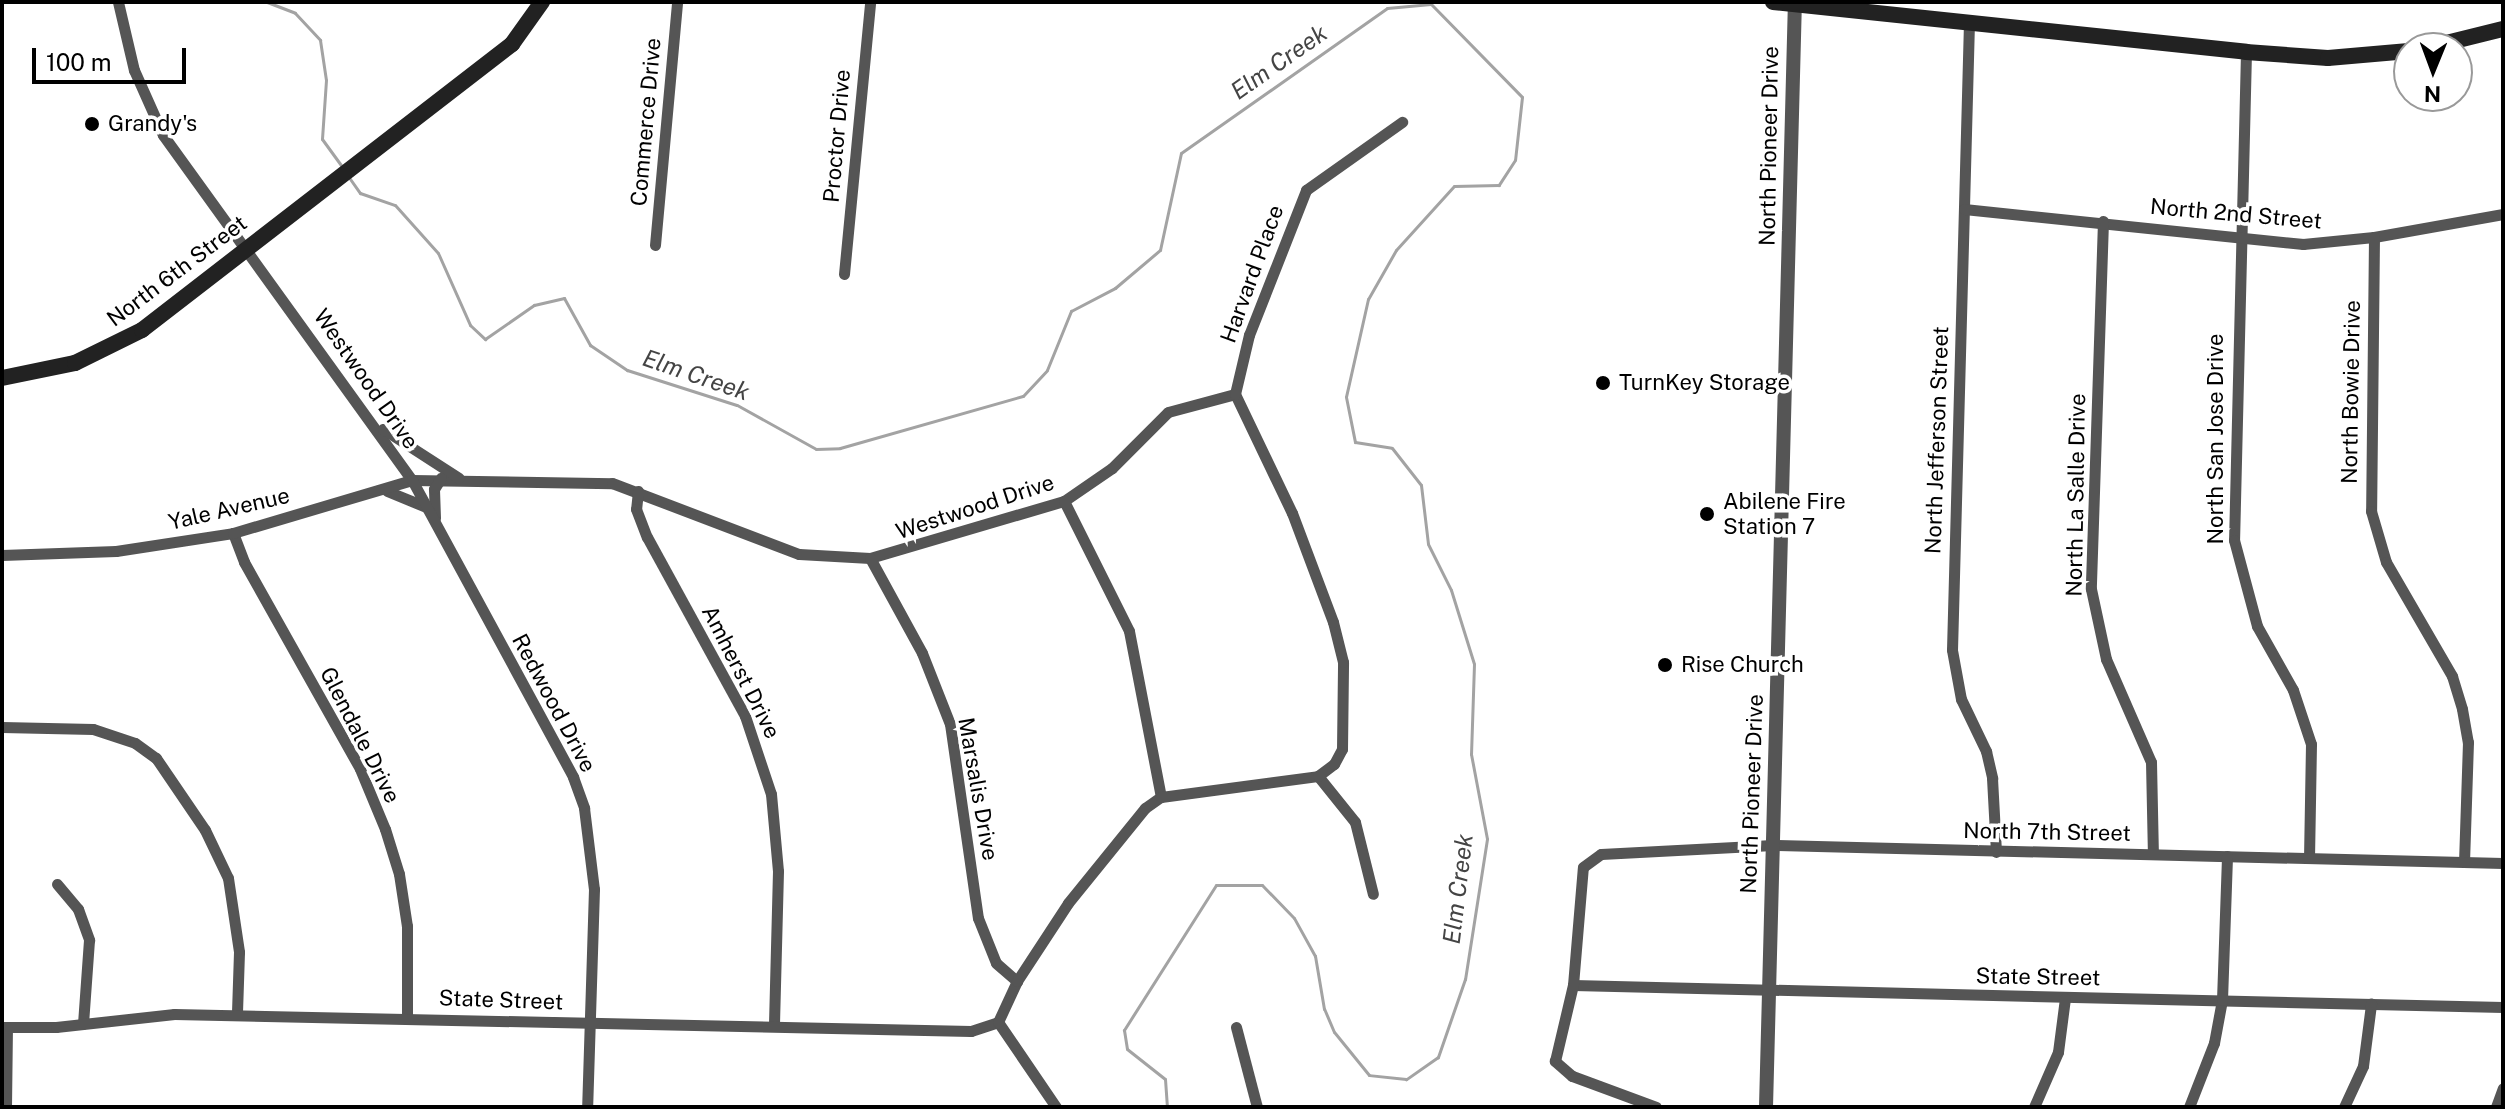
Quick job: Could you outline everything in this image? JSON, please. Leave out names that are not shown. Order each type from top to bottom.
[{"type":"main road","name":"North 6th Street","points":[[2,378],[42,372],[107,350],[142,330],[512,44],[542,2]]},
{"type":"main road","points":[[1773,2],[2246,52],[2328,58],[2393,52]]},
{"type":"main road","points":[[2473,36],[2503,29]]},
{"type":"street","name":"Westwood Drive","points":[[118,2],[134,70],[158,127],[412,480],[441,478],[612,483],[799,554],[870,558],[1064,501],[1112,468],[1168,412],[1235,394]]},
{"type":"street","name":"Commerce Drive","points":[[655,245],[677,2]]},
{"type":"street","name":"Proctor Drive","points":[[844,274],[870,2]]},
{"type":"street","name":"North Pioneer Drive","points":[[1766,1107],[1794,3]]},
{"type":"street","name":"North Jefferson Street","points":[[1969,22],[1952,650],[1961,699],[1982,741],[1992,778],[1996,852]]},
{"type":"street","name":"North San Jose Drive","points":[[2246,52],[2238,236],[2234,540],[2257,626],[2293,690],[2311,744],[2309,858]]},
{"type":"street","name":"Harvard Place","points":[[1235,394],[1249,335],[1306,190],[1402,122]]},
{"type":"street","name":"North 2nd Street","points":[[1964,209],[2303,244],[2374,237],[2503,214]]},
{"type":"street","name":"North La Salle Drive","points":[[2103,221],[2091,589],[2101,645],[2151,762],[2153,854]]},
{"type":"street","name":"North Bowie Drive","points":[[2374,237],[2371,511],[2386,562],[2452,676],[2462,709],[2468,742],[2464,862]]},
{"type":"street","points":[[1056,1107],[998,1022],[1017,981],[1068,903],[1145,808],[1161,797],[1318,776],[1334,764],[1342,749],[1343,662],[1309,551],[1235,394]]},
{"type":"street","points":[[369,418],[406,447],[463,480]]},
{"type":"street","points":[[397,457],[395,473],[382,491],[408,496],[426,507]]},
{"type":"street","points":[[436,526],[433,496],[441,478]]},
{"type":"street","name":"Yale Avenue","points":[[2,555],[116,551],[233,533],[412,480]]},
{"type":"street","name":"Redwood Drive","points":[[412,480],[567,765],[584,808],[594,889],[587,1107]]},
{"type":"street","name":"Amherst Drive","points":[[638,491],[636,509],[647,537],[745,716],[771,794],[778,857],[774,1025]]},
{"type":"street","points":[[1064,501],[1129,631],[1161,797]]},
{"type":"street","name":"Glendale Drive","points":[[233,533],[244,562],[360,769],[385,829],[399,874],[407,926],[407,1017]]},
{"type":"street","name":"Marsalis Drive","points":[[870,558],[922,653],[950,724],[978,918],[996,963],[1017,981]]},
{"type":"street","points":[[2,727],[93,729],[135,743],[156,758],[205,830],[228,878],[239,952],[237,1013]]},
{"type":"street","points":[[1318,776],[1355,822],[1373,894]]},
{"type":"street","name":"North 7th Street","points":[[1573,985],[1583,867],[1591,858],[1699,846],[1773,845],[2503,863]]},
{"type":"street","points":[[2189,1107],[2204,1077],[2222,1000],[2227,856]]},
{"type":"street","points":[[57,884],[78,909],[89,940],[83,1024]]},
{"type":"street","points":[[1573,985],[1555,1061],[1572,1076],[1656,1107]]},
{"type":"street","name":"State Street","points":[[1573,985],[2503,1007]]},
{"type":"street","points":[[2034,1107],[2058,1052],[2065,998]]},
{"type":"street","points":[[2344,1107],[2363,1066],[2371,1004]]},
{"type":"street","name":"State Street","points":[[5,1027],[83,1024],[155,1015],[237,1013],[971,1031],[998,1022]]},
{"type":"street","points":[[5,1027],[6,1107]]},
{"type":"street","points":[[1236,1027],[1257,1107]]},
{"type":"street","points":[[2496,1107],[2503,1088]]},
{"type":"waterway","name":"Elm Creek","points":[[267,2],[295,13],[320,40],[326,80],[322,139],[342,167]]},
{"type":"waterway","name":"Elm Creek","points":[[348,176],[360,193],[395,205],[438,253],[470,325],[485,339],[534,305],[564,298],[590,345],[627,370],[737,405],[816,449],[840,448],[1023,396],[1047,370],[1071,311],[1115,288],[1160,250],[1181,153],[1387,8],[1431,4],[1522,97],[1515,160],[1499,185],[1454,186],[1396,250],[1368,299],[1346,397],[1355,442],[1392,448],[1421,485],[1428,544],[1451,590],[1474,664],[1471,754],[1487,839],[1465,979],[1438,1057],[1406,1079],[1369,1075],[1334,1032],[1324,1009],[1315,956],[1294,918],[1262,885],[1216,885],[1124,1030],[1127,1049],[1165,1079],[1167,1107]]},
{"type":"place","name":"Grandy's","points":[[92,124]]},
{"type":"place","name":"TurnKey Storage","points":[[1603,383]]},
{"type":"place","name":"Abilene Fire Station 7","points":[[1707,514]]},
{"type":"place","name":"Rise Church","points":[[1665,665]]}]
